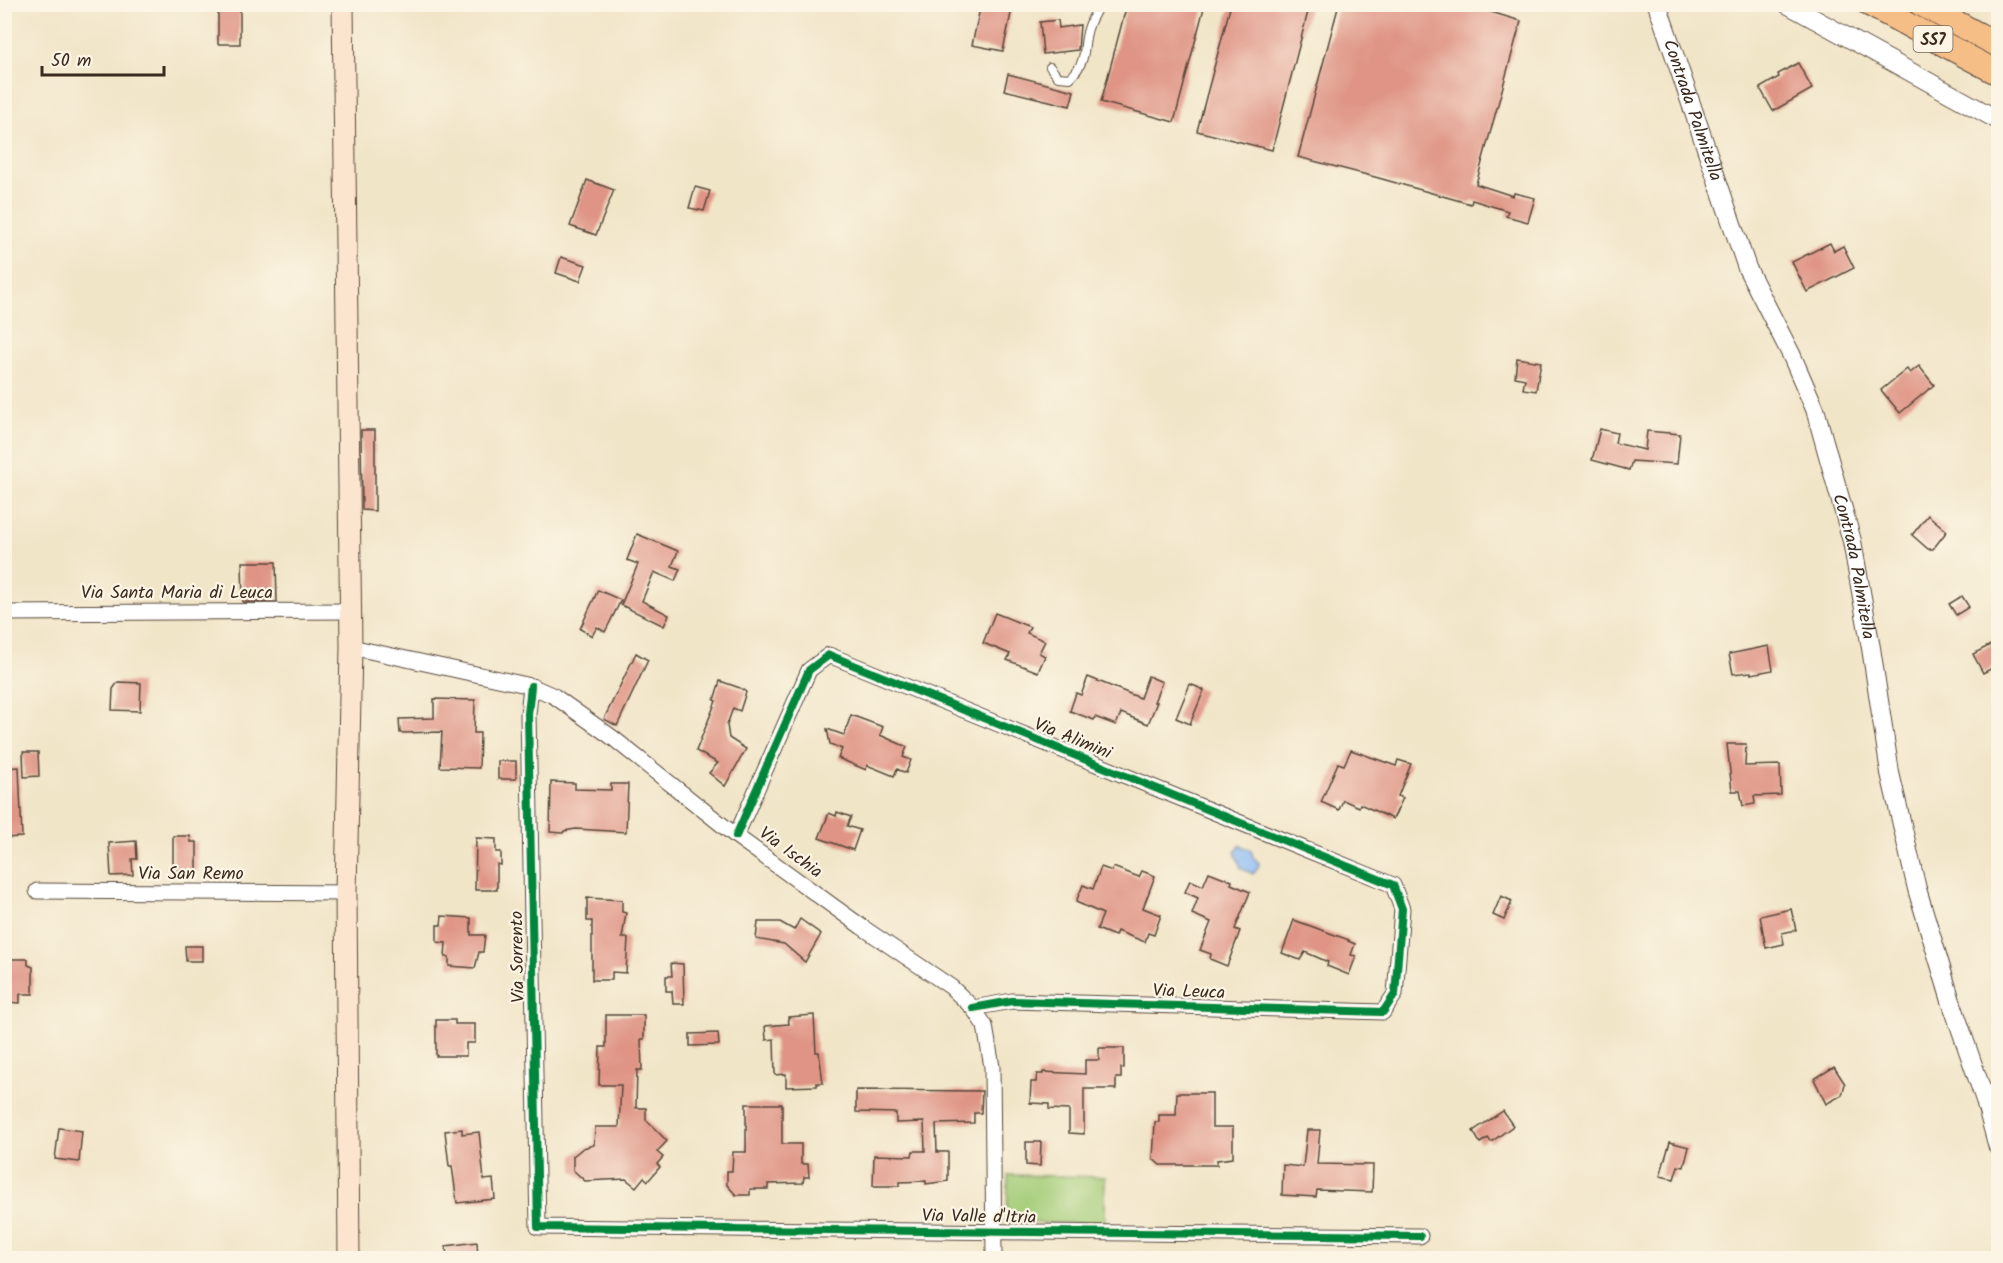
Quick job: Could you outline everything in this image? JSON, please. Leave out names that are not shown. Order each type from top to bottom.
[{"type":"highway","name":"SS7","points":[[1869,4],[1998,73]]},
{"type":"highway","name":"SS7","points":[[1921,4],[1998,45]]},
{"type":"main road","points":[[343,4],[351,647],[346,893],[349,1258]]},
{"type":"street","name":"Contrada Palmitella","points":[[1657,4],[1748,268],[1791,354],[1815,409],[1852,541],[1890,773],[1917,889],[1998,1147]]},
{"type":"street","points":[[1787,4],[1998,120]]},
{"type":"street","name":"Via Santa Maria di Leuca","points":[[4,613],[350,611]]},
{"type":"street","name":"Via Ischia","points":[[351,647],[531,686],[554,696],[613,738],[736,836],[862,927],[951,987],[973,1008],[985,1026],[992,1067],[994,1258]]},
{"type":"street","name":"Via Alimini","points":[[736,836],[809,670],[829,655],[1393,885],[1402,909],[1395,994]]},
{"type":"street","name":"Via Sorrento","points":[[531,686],[528,714],[538,1227]]},
{"type":"street","name":"Via San Remo","points":[[37,891],[346,893]]},
{"type":"street","name":"Via Leuca","points":[[973,1008],[1012,1001],[1383,1012],[1395,994]]},
{"type":"street","name":"Via Valle d'Itria","points":[[538,1227],[1420,1236]]},
{"type":"lane","points":[[1050,67],[1058,77],[1070,78],[1079,70],[1086,52],[1088,28],[1100,4]]},
{"type":"green space","points":[[1008,1175],[1105,1177],[1105,1224],[1007,1222]]},
{"type":"water","points":[[1240,845],[1251,850],[1253,857],[1259,863],[1253,874],[1241,868],[1235,852]]},
{"type":"building","points":[[218,4],[240,4],[240,44],[218,44]]},
{"type":"building","points":[[981,4],[1012,9],[1003,51],[972,45]]},
{"type":"building","points":[[1127,4],[1205,4],[1174,122],[1101,102]]},
{"type":"building","points":[[1231,4],[1310,4],[1272,150],[1197,131]]},
{"type":"building","points":[[1339,4],[1464,4],[1521,21],[1476,184],[1513,196],[1514,193],[1535,198],[1528,222],[1506,216],[1508,211],[1472,200],[1471,204],[1298,157]]},
{"type":"building","points":[[1058,20],[1059,28],[1080,25],[1078,50],[1043,54],[1040,22]]},
{"type":"building","points":[[1798,63],[1812,89],[1773,111],[1760,88],[1779,77],[1778,74]]},
{"type":"building","points":[[1008,74],[1074,91],[1070,106],[1004,90]]},
{"type":"building","points":[[587,180],[614,190],[596,235],[570,226]]},
{"type":"building","points":[[695,187],[710,191],[704,211],[689,208]]},
{"type":"building","points":[[1830,243],[1834,251],[1843,246],[1854,268],[1807,292],[1792,262]]},
{"type":"building","points":[[561,257],[586,265],[580,281],[556,273]]},
{"type":"building","points":[[1517,358],[1541,362],[1536,391],[1523,389],[1525,379],[1515,377]]},
{"type":"building","points":[[1919,366],[1934,385],[1900,413],[1881,390],[1907,369],[1910,373]]},
{"type":"building","points":[[1600,429],[1617,433],[1615,443],[1645,450],[1647,431],[1680,434],[1677,464],[1632,461],[1629,470],[1592,460]]},
{"type":"building","points":[[361,430],[375,430],[375,511],[362,510]]},
{"type":"building","points":[[1928,515],[1947,531],[1933,549],[1928,549],[1912,535]]},
{"type":"building","points":[[637,534],[678,551],[672,566],[680,569],[675,581],[654,572],[642,601],[669,615],[664,626],[621,605],[638,564],[627,560]]},
{"type":"building","points":[[242,562],[276,562],[277,602],[243,602]]},
{"type":"building","points":[[598,590],[621,600],[605,632],[597,627],[592,636],[580,629]]},
{"type":"building","points":[[1962,596],[1969,607],[1956,615],[1949,604]]},
{"type":"building","points":[[995,613],[1030,627],[1027,633],[1045,641],[1039,653],[1045,656],[1038,672],[1007,660],[1010,654],[983,643]]},
{"type":"building","points":[[1998,641],[1998,665],[1983,673],[1973,654]]},
{"type":"building","points":[[1769,646],[1773,670],[1733,674],[1729,654]]},
{"type":"building","points":[[636,653],[648,660],[617,726],[604,719]]},
{"type":"building","points":[[1148,676],[1162,682],[1148,724],[1121,713],[1116,725],[1070,711],[1076,693],[1081,695],[1088,677],[1140,698]]},
{"type":"building","points":[[720,681],[746,692],[740,711],[733,708],[727,725],[729,738],[746,749],[725,786],[709,773],[718,763],[696,751],[716,701],[714,700]]},
{"type":"building","points":[[118,682],[141,683],[140,711],[112,710],[113,689]]},
{"type":"building","points":[[1190,684],[1204,690],[1190,724],[1176,718]]},
{"type":"building","points":[[434,699],[475,700],[474,733],[480,733],[479,768],[440,767],[442,732],[400,733],[399,719],[434,718]]},
{"type":"building","points":[[851,715],[883,727],[880,735],[907,747],[903,757],[911,760],[906,773],[897,769],[894,776],[867,765],[866,770],[838,758],[842,749],[830,744],[827,729],[844,735]]},
{"type":"building","points":[[1727,744],[1746,744],[1745,766],[1780,765],[1781,795],[1754,796],[1755,804],[1743,806],[1740,791],[1732,791]]},
{"type":"building","points":[[1351,750],[1396,766],[1398,760],[1411,764],[1398,796],[1403,798],[1393,819],[1360,804],[1359,807],[1343,800],[1339,810],[1321,802],[1338,763],[1344,765]]},
{"type":"building","points":[[23,752],[38,752],[39,776],[24,777]]},
{"type":"building","points":[[498,761],[516,761],[516,779],[498,779]]},
{"type":"building","points":[[19,767],[22,837],[4,838],[4,768]]},
{"type":"building","points":[[551,782],[575,783],[575,789],[611,790],[611,784],[628,784],[626,832],[576,829],[563,833],[550,832]]},
{"type":"building","points":[[837,812],[851,817],[847,826],[860,830],[853,850],[819,838],[829,813],[836,816]]},
{"type":"building","points":[[173,836],[190,836],[191,842],[197,842],[197,871],[173,871]]},
{"type":"building","points":[[476,838],[496,839],[496,852],[501,852],[501,865],[497,864],[497,890],[475,890]]},
{"type":"building","points":[[136,841],[137,859],[132,859],[133,875],[111,876],[109,843]]},
{"type":"building","points":[[1101,867],[1112,871],[1113,867],[1139,877],[1142,871],[1155,876],[1143,908],[1161,915],[1154,935],[1148,933],[1145,942],[1117,931],[1115,936],[1097,929],[1103,914],[1076,902],[1083,885],[1093,889]]},
{"type":"building","points":[[1209,872],[1232,881],[1231,884],[1250,892],[1235,929],[1240,931],[1227,966],[1210,959],[1211,954],[1200,950],[1211,922],[1192,914],[1198,898],[1185,892],[1190,880],[1203,886]]},
{"type":"building","points":[[1501,896],[1512,901],[1504,920],[1493,915]]},
{"type":"building","points":[[587,898],[622,900],[622,912],[626,913],[622,938],[628,938],[626,973],[612,972],[612,980],[592,980],[592,921],[587,921]]},
{"type":"building","points":[[1791,909],[1796,930],[1782,933],[1784,944],[1766,948],[1760,916]]},
{"type":"building","points":[[442,916],[471,918],[471,935],[485,935],[483,952],[479,952],[475,968],[449,966],[449,957],[445,957],[446,943],[437,942],[437,925],[441,925]]},
{"type":"building","points":[[800,919],[821,934],[805,962],[784,944],[756,939],[758,922],[780,922],[794,930]]},
{"type":"building","points":[[1294,920],[1355,944],[1351,955],[1356,956],[1349,975],[1327,966],[1328,962],[1305,952],[1300,960],[1282,953]]},
{"type":"building","points":[[185,946],[202,946],[202,961],[186,961]]},
{"type":"building","points":[[11,959],[28,959],[28,965],[33,967],[33,994],[20,994],[20,1003],[4,1002],[4,964],[11,964]]},
{"type":"building","points":[[671,963],[683,964],[684,1004],[673,1004],[672,991],[666,991],[666,976],[672,976]]},
{"type":"building","points":[[606,1015],[644,1015],[644,1039],[641,1039],[642,1070],[637,1070],[636,1108],[646,1108],[646,1120],[667,1141],[657,1152],[663,1157],[657,1164],[660,1167],[648,1181],[644,1177],[636,1187],[626,1179],[585,1181],[573,1170],[573,1156],[583,1148],[594,1145],[595,1127],[619,1127],[621,1085],[599,1085],[600,1047],[606,1047]]},
{"type":"building","points":[[814,1015],[816,1052],[819,1052],[823,1083],[817,1083],[817,1086],[786,1087],[786,1074],[775,1075],[774,1039],[766,1040],[765,1026],[789,1024],[788,1017]]},
{"type":"building","points":[[436,1020],[455,1020],[455,1024],[475,1024],[475,1043],[466,1043],[466,1056],[436,1056]]},
{"type":"building","points":[[718,1033],[719,1045],[690,1046],[690,1034]]},
{"type":"building","points":[[1099,1048],[1124,1048],[1124,1068],[1121,1068],[1121,1078],[1116,1078],[1116,1089],[1084,1089],[1084,1134],[1069,1133],[1069,1110],[1049,1109],[1049,1104],[1030,1103],[1031,1082],[1036,1082],[1037,1074],[1043,1074],[1043,1072],[1085,1074],[1085,1060],[1099,1060]]},
{"type":"building","points":[[1834,1067],[1845,1084],[1842,1095],[1826,1104],[1814,1079]]},
{"type":"building","points":[[856,1090],[982,1091],[981,1113],[974,1113],[974,1123],[936,1124],[937,1152],[948,1152],[948,1181],[926,1184],[926,1181],[900,1182],[899,1186],[873,1186],[874,1155],[912,1156],[913,1151],[925,1151],[924,1122],[896,1123],[896,1113],[856,1112]]},
{"type":"building","points":[[1177,1093],[1212,1093],[1212,1127],[1233,1127],[1233,1158],[1217,1160],[1217,1165],[1160,1165],[1153,1159],[1155,1122],[1159,1122],[1159,1115],[1176,1115]]},
{"type":"building","points":[[746,1104],[782,1104],[782,1144],[801,1144],[801,1164],[808,1164],[809,1177],[804,1177],[803,1183],[768,1184],[768,1189],[750,1189],[750,1195],[736,1195],[727,1185],[727,1171],[732,1171],[733,1152],[746,1152]]},
{"type":"building","points":[[1503,1111],[1513,1126],[1491,1142],[1488,1138],[1480,1143],[1473,1131]]},
{"type":"building","points":[[59,1128],[82,1131],[79,1162],[55,1159]]},
{"type":"building","points":[[462,1129],[462,1134],[479,1132],[484,1180],[493,1179],[495,1199],[457,1203],[452,1166],[449,1166],[445,1131]]},
{"type":"building","points":[[1307,1130],[1320,1130],[1317,1164],[1373,1165],[1372,1192],[1317,1190],[1316,1197],[1282,1195],[1283,1165],[1303,1167]]},
{"type":"building","points":[[1026,1142],[1041,1142],[1040,1166],[1026,1165]]},
{"type":"building","points":[[1670,1142],[1689,1147],[1684,1167],[1678,1166],[1674,1179],[1660,1176]]},
{"type":"building","points":[[477,1242],[478,1258],[447,1258],[446,1246]]},
{"type":"cycle path","points":[[736,836],[809,670],[829,655],[1393,885],[1402,909],[1395,994],[1383,1012],[1012,1001],[973,1008]]},
{"type":"cycle path","points":[[531,686],[528,714],[538,1227],[1420,1236]]}]
